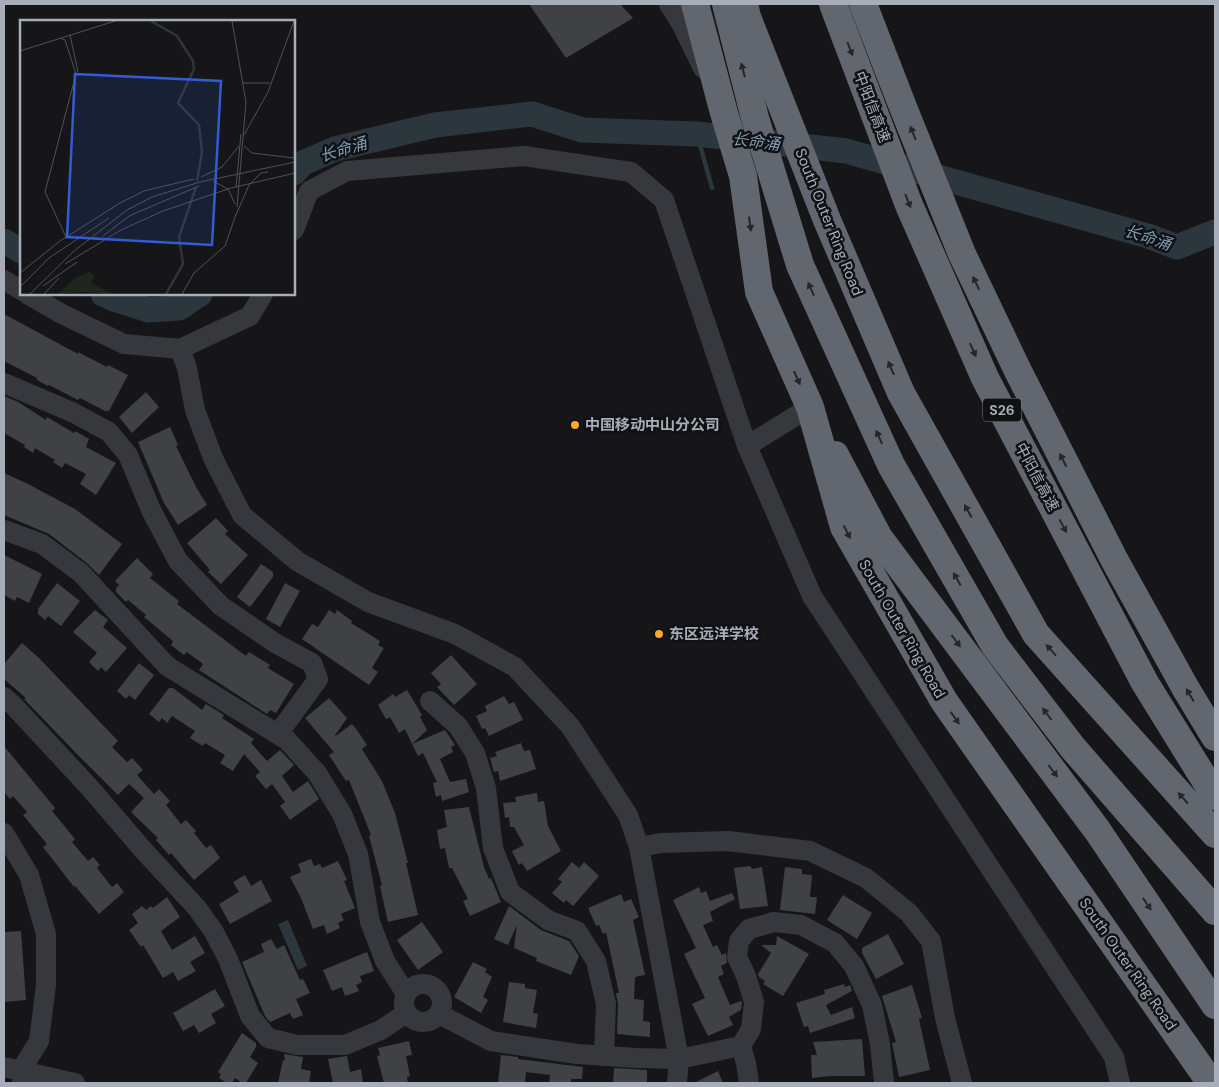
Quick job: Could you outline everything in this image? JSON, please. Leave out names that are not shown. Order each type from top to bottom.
[{"type":"highway","name":"South Outer Ring Road","points":[[695,4],[743,176],[759,292],[810,407],[844,527],[944,701],[1212,1083]]},
{"type":"highway","name":"中阳信高速","points":[[833,4],[909,204],[984,378],[1145,683],[1215,796]]},
{"type":"highway","name":"中阳信高速","points":[[863,4],[962,254],[1018,371],[1115,561],[1186,689],[1215,737]]},
{"type":"highway","name":"South Outer Ring Road","points":[[742,7],[816,193],[901,393],[1036,634],[1215,834]]},
{"type":"highway","name":"South Outer Ring Road","points":[[742,7],[755,118],[800,265],[891,465],[995,646],[1073,748],[1215,911]]},
{"type":"highway","points":[[810,407],[879,538],[1097,830],[1215,1005]]},
{"type":"highway","points":[[1073,748],[1215,888]]},
{"type":"street","points":[[668,4],[682,25],[724,113]]},
{"type":"street","points":[[295,227],[309,191],[347,171],[524,156],[631,172],[664,200],[748,446],[812,596],[1114,1057],[1120,1083]]},
{"type":"street","points":[[4,280],[20,289]]},
{"type":"street","points":[[29,295],[62,314],[124,344],[180,349],[250,316],[262,295]]},
{"type":"street","points":[[180,349],[187,368],[195,410],[213,458],[242,515],[297,561],[368,602],[455,634],[515,666],[570,726],[628,814],[639,847],[679,1058],[677,1083]]},
{"type":"street","points":[[4,383],[74,413],[109,432],[128,455],[151,510],[178,561],[221,606],[275,643],[312,663],[318,679],[278,734]]},
{"type":"street","points":[[748,446],[810,407]]},
{"type":"street","points":[[4,530],[42,544],[80,573],[167,666],[287,740],[317,773],[342,814],[358,854],[370,922],[385,960],[406,1004],[416,1021],[422,1022],[434,1019],[439,1014],[442,1002],[438,991],[433,987],[421,984],[415,985],[406,1004],[381,1030],[345,1045],[297,1045],[268,1038],[250,1016],[223,950],[214,932],[197,908],[144,851],[72,768],[4,697]]},
{"type":"street","points":[[430,701],[458,726],[475,753],[486,788],[493,848],[510,892],[548,920],[577,931],[596,962],[606,1004],[604,1056]]},
{"type":"street","points":[[4,833],[29,875],[46,934],[46,985],[39,1041],[24,1072]]},
{"type":"street","points":[[639,847],[661,843],[728,841],[810,851],[866,878],[908,913],[931,941],[945,1018],[962,1083]]},
{"type":"street","points":[[749,1083],[741,1046],[750,1029],[754,1002],[746,976],[737,957],[739,941],[749,929],[774,922],[800,925],[835,943],[854,966],[872,1005],[880,1044],[884,1083]]},
{"type":"street","points":[[439,1014],[491,1041],[577,1054],[636,1058],[679,1058],[741,1046]]},
{"type":"street","points":[[4,1067],[75,1083]]},
{"type":"shaded area","points":[[288,920],[307,966],[298,970],[278,924]]},
{"type":"building","points":[[529,4],[620,4],[633,18],[566,58]]},
{"type":"building","points":[[4,314],[78,354],[78,352],[107,367],[108,365],[128,375],[109,411],[105,411],[80,398],[78,400],[48,386],[37,380],[37,378],[4,361]]},
{"type":"building","points":[[146,392],[159,407],[132,433],[119,417]]},
{"type":"building","points":[[4,396],[18,402],[46,420],[47,417],[74,433],[75,431],[89,439],[86,447],[116,463],[96,495],[80,484],[86,474],[65,463],[62,468],[53,462],[55,460],[35,448],[33,453],[24,447],[25,445],[4,433]]},
{"type":"building","points":[[170,427],[178,445],[176,446],[207,505],[178,525],[164,503],[138,442]]},
{"type":"building","points":[[4,473],[75,509],[122,544],[99,575],[88,564],[49,534],[4,515]]},
{"type":"building","points":[[216,518],[228,531],[225,534],[248,555],[221,584],[208,572],[210,570],[187,543]]},
{"type":"building","points":[[4,555],[42,574],[29,603],[17,597],[15,601],[4,595]]},
{"type":"building","points":[[137,558],[153,574],[150,578],[179,601],[177,604],[246,656],[249,652],[270,665],[268,668],[294,684],[276,713],[270,710],[267,714],[199,670],[203,664],[187,652],[184,655],[171,645],[173,641],[144,617],[146,615],[128,600],[126,602],[116,592],[116,588],[119,585],[115,581]]},
{"type":"building","points":[[261,564],[273,572],[273,577],[250,607],[237,597]]},
{"type":"building","points":[[57,583],[80,601],[61,626],[48,616],[45,620],[38,614],[38,609]]},
{"type":"building","points":[[285,583],[300,591],[280,627],[266,619]]},
{"type":"building","points":[[95,610],[108,620],[103,627],[127,648],[106,672],[101,667],[98,671],[89,662],[97,653],[73,632]]},
{"type":"building","points":[[329,610],[335,614],[337,610],[352,621],[351,623],[380,641],[378,645],[384,648],[372,668],[378,672],[369,685],[302,639],[312,624],[318,627]]},
{"type":"building","points":[[22,643],[39,658],[118,741],[112,747],[127,762],[132,758],[143,770],[137,775],[154,794],[159,789],[170,801],[166,805],[181,824],[186,820],[196,831],[194,833],[206,848],[211,845],[220,858],[194,880],[171,853],[169,855],[156,840],[158,838],[131,812],[144,798],[129,784],[118,795],[24,699],[26,698],[4,679],[4,664]]},
{"type":"building","points":[[451,655],[477,684],[454,705],[437,687],[441,684],[431,673]]},
{"type":"building","points":[[139,663],[154,675],[135,700],[129,695],[126,699],[117,691]]},
{"type":"building","points":[[169,688],[173,688],[202,710],[206,704],[224,715],[222,718],[254,739],[251,743],[267,761],[280,750],[294,765],[282,776],[293,792],[308,781],[319,799],[290,820],[280,806],[285,802],[272,784],[266,789],[255,776],[260,772],[244,754],[233,771],[220,763],[225,755],[205,743],[203,746],[190,738],[195,731],[172,716],[167,723],[162,718],[159,722],[149,714]]},
{"type":"building","points":[[407,690],[422,715],[420,717],[427,730],[412,744],[405,729],[399,733],[390,717],[386,719],[378,705],[393,694],[395,697]]},
{"type":"building","points":[[504,696],[509,704],[514,702],[523,720],[489,736],[485,728],[482,729],[476,716],[487,711],[485,706]]},
{"type":"building","points":[[329,698],[347,718],[334,737],[352,724],[367,745],[362,749],[382,781],[395,813],[408,863],[406,863],[418,915],[388,922],[380,886],[382,885],[369,836],[371,835],[349,780],[346,781],[329,755],[334,752],[305,718]]},
{"type":"building","points":[[445,730],[455,745],[451,747],[453,752],[440,759],[450,782],[466,779],[469,792],[442,801],[441,795],[436,797],[433,783],[437,782],[423,753],[418,756],[412,744]]},
{"type":"building","points":[[521,743],[524,751],[530,750],[536,769],[500,781],[498,771],[494,772],[490,758],[497,756],[495,752]]},
{"type":"building","points":[[4,746],[55,808],[52,811],[75,839],[72,842],[88,861],[93,857],[100,865],[97,868],[112,887],[117,883],[124,892],[99,914],[74,887],[43,847],[47,844],[23,815],[27,812],[13,796],[10,799],[4,792]]},
{"type":"building","points":[[537,793],[538,802],[544,801],[548,826],[561,851],[527,871],[522,863],[519,865],[512,851],[524,845],[514,827],[510,827],[509,817],[505,818],[503,803],[516,802],[515,797]]},
{"type":"building","points":[[469,807],[484,867],[501,902],[470,916],[463,901],[468,899],[452,868],[449,868],[445,848],[440,849],[437,830],[447,827],[444,810]]},
{"type":"building","points":[[311,859],[314,866],[320,864],[322,868],[338,861],[347,880],[344,881],[355,908],[341,914],[344,920],[338,923],[340,928],[327,934],[324,925],[313,929],[301,898],[290,877],[301,872],[298,864]]},
{"type":"building","points":[[572,862],[579,868],[584,862],[599,876],[573,906],[566,900],[564,903],[552,893],[562,882],[558,879]]},
{"type":"building","points":[[750,866],[752,869],[762,867],[768,906],[740,909],[734,868]]},
{"type":"building","points":[[785,867],[802,869],[802,874],[812,875],[810,897],[817,897],[815,914],[780,910]]},
{"type":"building","points":[[245,875],[251,886],[261,880],[272,901],[230,924],[219,904],[239,892],[233,882]]},
{"type":"building","points":[[699,887],[701,893],[706,891],[710,901],[732,893],[735,899],[710,912],[713,921],[703,925],[713,947],[717,945],[722,955],[726,953],[727,963],[721,966],[724,974],[718,977],[730,1005],[741,1001],[742,1003],[741,1010],[729,1017],[733,1025],[708,1036],[692,1004],[705,998],[684,954],[696,948],[673,900]]},
{"type":"building","points":[[621,894],[624,902],[631,899],[639,917],[633,920],[645,975],[635,977],[634,999],[644,1000],[643,1021],[650,1022],[650,1037],[617,1034],[618,1004],[616,993],[619,993],[606,932],[603,934],[599,925],[596,926],[588,908]]},
{"type":"building","points":[[843,895],[872,913],[857,939],[827,920]]},
{"type":"building","points":[[167,897],[180,917],[161,931],[172,950],[195,936],[205,953],[190,962],[196,971],[178,981],[173,972],[163,978],[143,945],[141,947],[129,930],[138,923],[132,914],[142,906],[146,910],[151,906],[153,908]]},
{"type":"building","points":[[509,906],[541,930],[569,941],[579,956],[571,975],[536,961],[537,958],[514,948],[517,925],[508,945],[494,939]]},
{"type":"building","points":[[422,922],[443,952],[418,970],[397,940]]},
{"type":"building","points":[[21,931],[26,1000],[4,1002],[4,932]]},
{"type":"building","points":[[888,934],[904,964],[876,979],[862,953],[862,948]]},
{"type":"building","points":[[777,936],[809,954],[783,996],[763,984],[765,981],[758,974],[771,953],[761,945],[776,945]]},
{"type":"building","points":[[271,939],[277,949],[284,945],[300,980],[303,979],[310,993],[296,999],[303,1015],[293,1019],[290,1013],[270,1022],[265,1016],[242,962],[264,952],[261,944]]},
{"type":"building","points":[[367,952],[374,971],[360,976],[362,982],[356,985],[359,991],[345,996],[342,987],[332,991],[323,970]]},
{"type":"building","points":[[473,962],[487,969],[485,972],[492,977],[483,997],[488,1000],[481,1013],[454,997]]},
{"type":"building","points":[[509,982],[525,984],[525,988],[537,990],[533,1013],[538,1014],[536,1028],[503,1022]]},
{"type":"building","points":[[844,984],[845,987],[850,985],[852,991],[826,1005],[831,1015],[852,1007],[855,1018],[810,1033],[808,1026],[804,1027],[796,1003],[825,994],[824,990]]},
{"type":"building","points":[[912,985],[922,1018],[919,1019],[930,1070],[899,1077],[892,1043],[896,1042],[882,996]]},
{"type":"building","points":[[215,989],[225,1006],[211,1014],[216,1023],[199,1033],[194,1025],[183,1031],[173,1013]]},
{"type":"building","points":[[242,1033],[256,1043],[256,1047],[250,1057],[258,1063],[246,1083],[242,1083],[235,1078],[232,1083],[227,1083],[219,1078],[221,1074],[218,1072]]},
{"type":"building","points":[[862,1039],[865,1076],[812,1078],[811,1055],[817,1055],[813,1042]]},
{"type":"building","points":[[409,1041],[412,1055],[406,1056],[410,1076],[407,1077],[408,1083],[384,1083],[377,1056],[380,1055],[378,1048]]},
{"type":"building","points":[[284,1054],[303,1057],[301,1069],[311,1071],[309,1083],[278,1083],[283,1060],[285,1061]]},
{"type":"building","points":[[501,1055],[583,1067],[582,1079],[571,1079],[571,1083],[549,1083],[550,1075],[526,1072],[525,1083],[498,1083]]},
{"type":"building","points":[[347,1056],[350,1072],[361,1069],[363,1083],[333,1083],[328,1059]]},
{"type":"building","points":[[614,1068],[647,1070],[647,1083],[613,1083]]},
{"type":"building","points":[[718,1071],[723,1083],[694,1083]]},
{"type":"waterway","name":"长命涌","points":[[295,172],[303,163],[335,149],[435,125],[532,114],[582,130],[697,134],[846,151],[1148,236],[1177,247],[1215,232]]},
{"type":"waterway","points":[[697,134],[712,188]]},
{"type":"waterway","name":"长命涌","points":[[4,241],[20,250]]},
{"type":"waterway","name":"长命涌","points":[[105,295],[149,310],[179,308],[198,295]]},
{"type":"place","name":"中国移动中山分公司","points":[[575,425]]},
{"type":"place","name":"东区远洋学校","points":[[659,634]]}]
